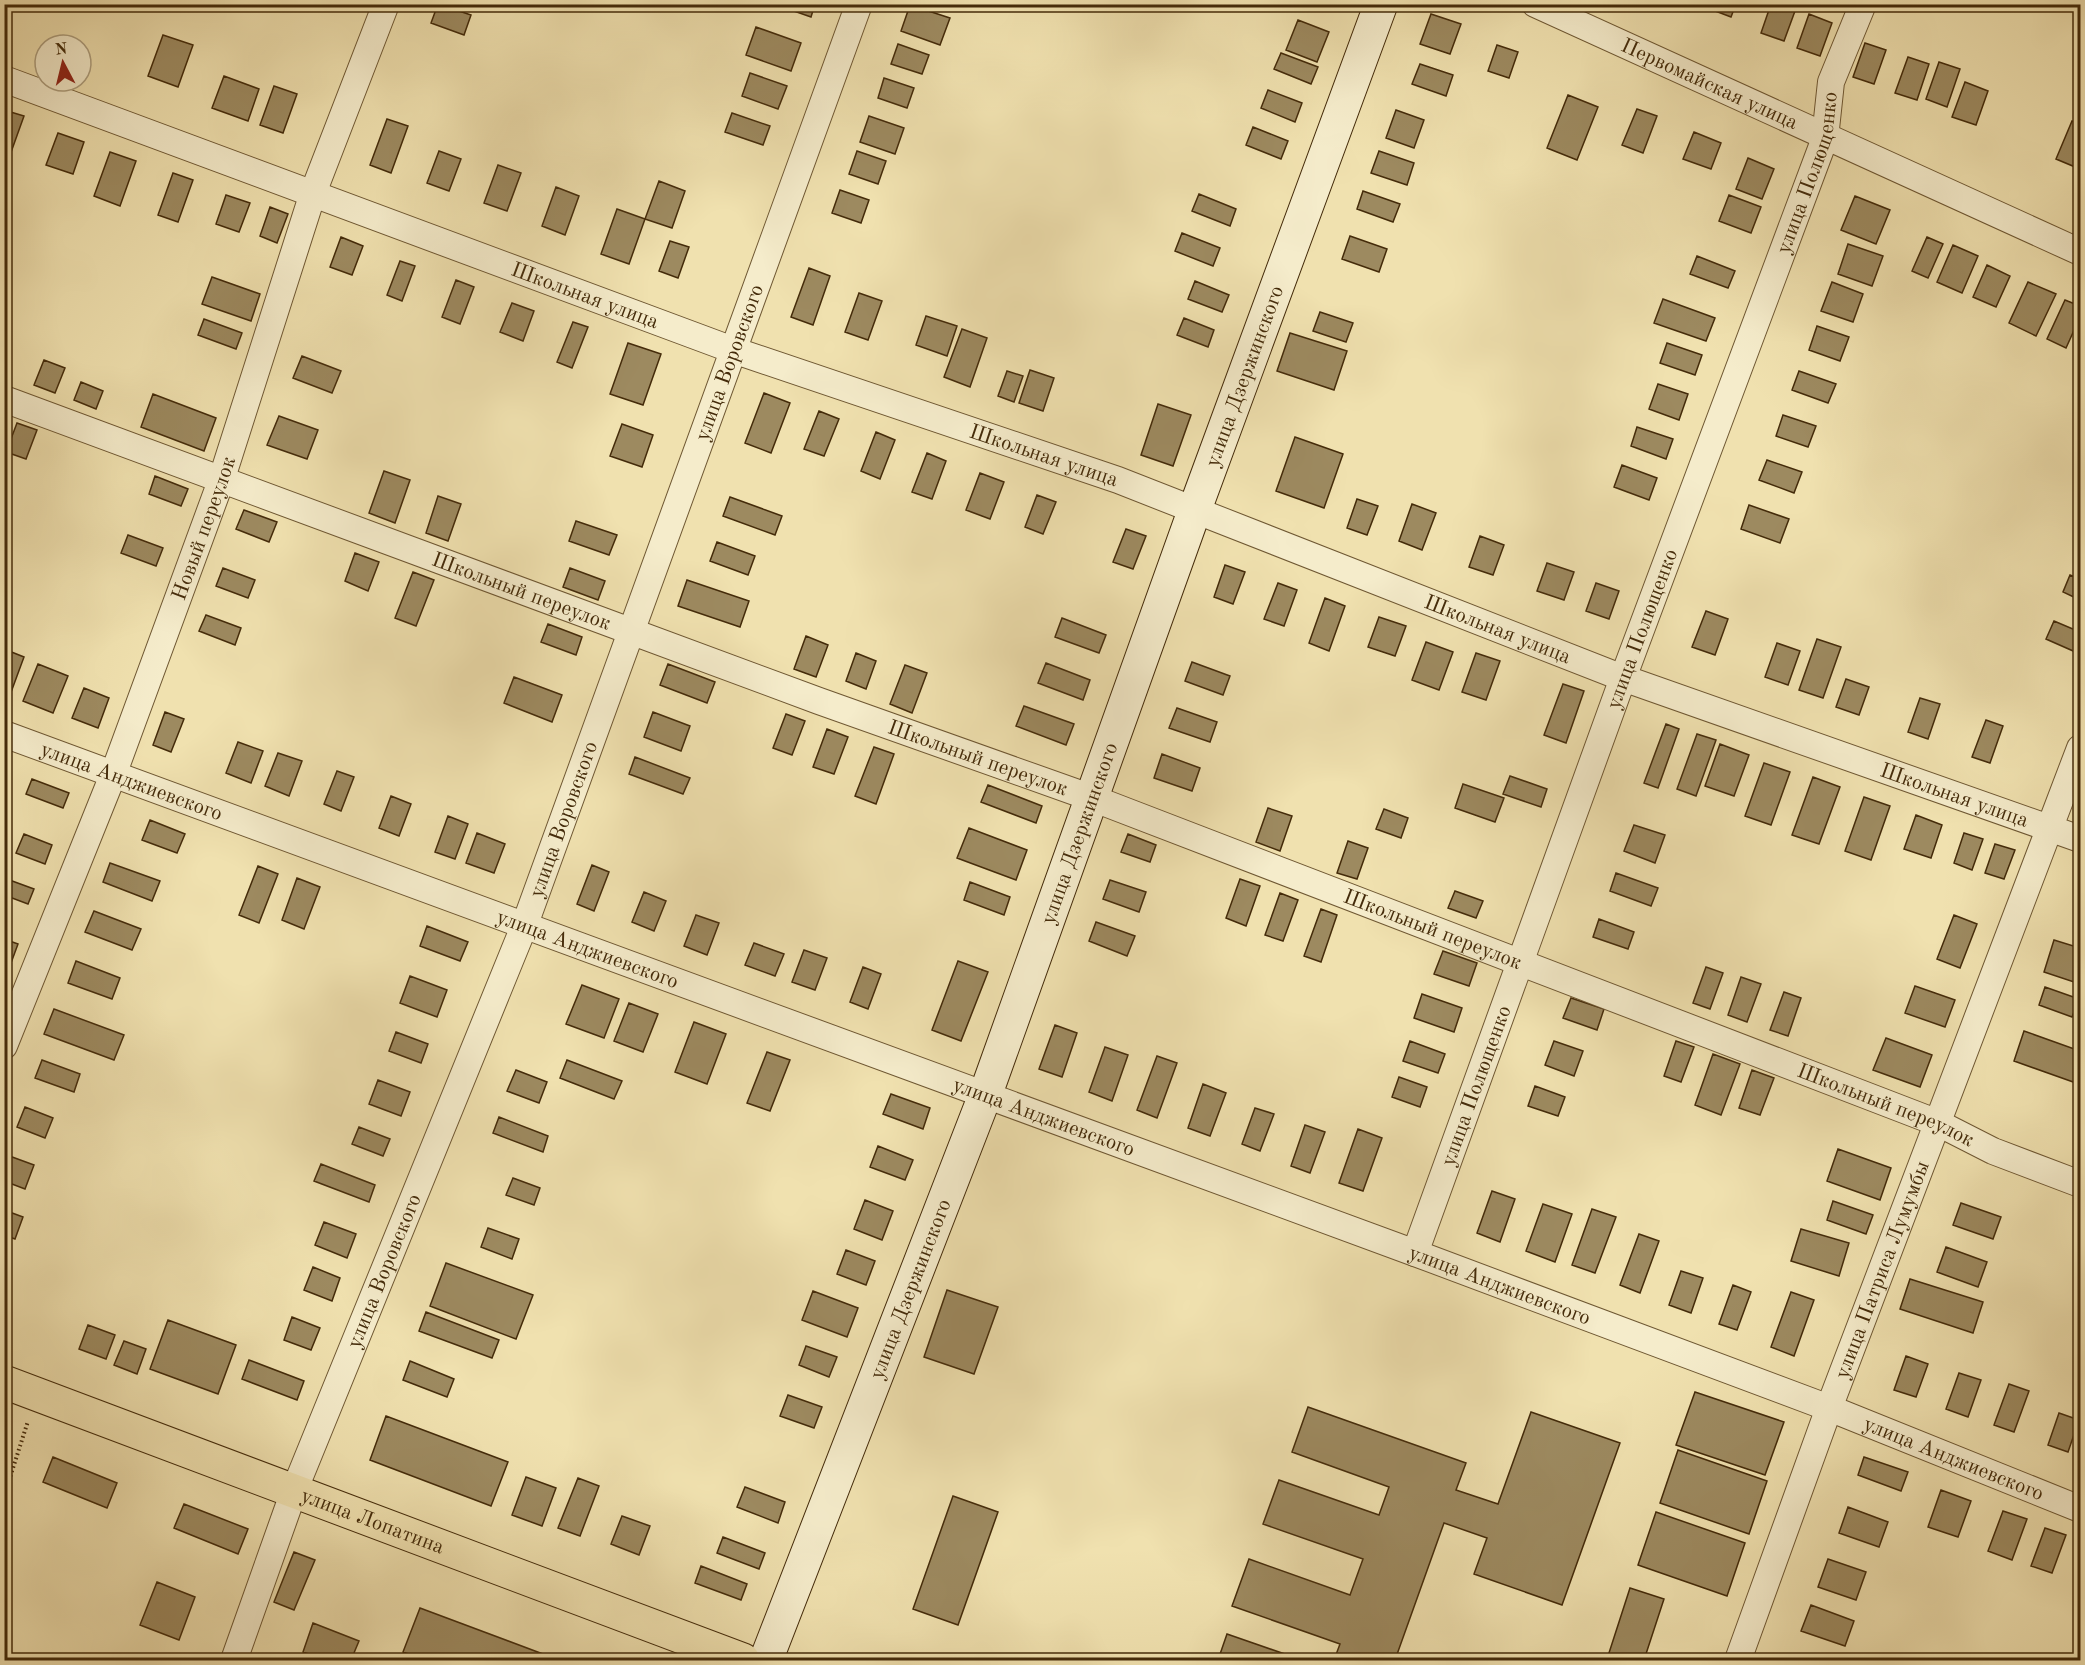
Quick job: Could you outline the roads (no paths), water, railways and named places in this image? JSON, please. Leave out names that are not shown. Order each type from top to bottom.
[{"type":"main road","name":"улица Лопатина","points":[[4,1382],[743,1660]]},
{"type":"street","name":"Новый переулок","points":[[4,1046],[113,775],[221,481],[314,193],[386,4]]},
{"type":"street","name":"улица Воровского","points":[[234,1660],[294,1491],[525,924],[859,4]]},
{"type":"street","name":"улица Дзержинского","points":[[766,1660],[986,1093],[1195,509],[1381,4]]},
{"type":"street","name":"Первомайская улица","points":[[1535,4],[1825,138],[2080,252]]},
{"type":"street","name":"улица Полющенко","points":[[1414,1253],[1623,678],[1825,138],[1832,82],[1863,4]]},
{"type":"street","name":"Школьная улица","points":[[4,79],[733,350],[1118,480],[1623,678],[2080,839]]},
{"type":"street","name":"Школьный переулок","points":[[4,399],[221,481],[1092,798],[1938,1123],[1993,1151],[2080,1184]]},
{"type":"street","name":"улица Анджиевского","points":[[4,734],[986,1093],[1829,1408],[2080,1509]]},
{"type":"street","name":"улица Патриса Лумумбы","points":[[1738,1660],[1829,1408],[2080,748]]}]
